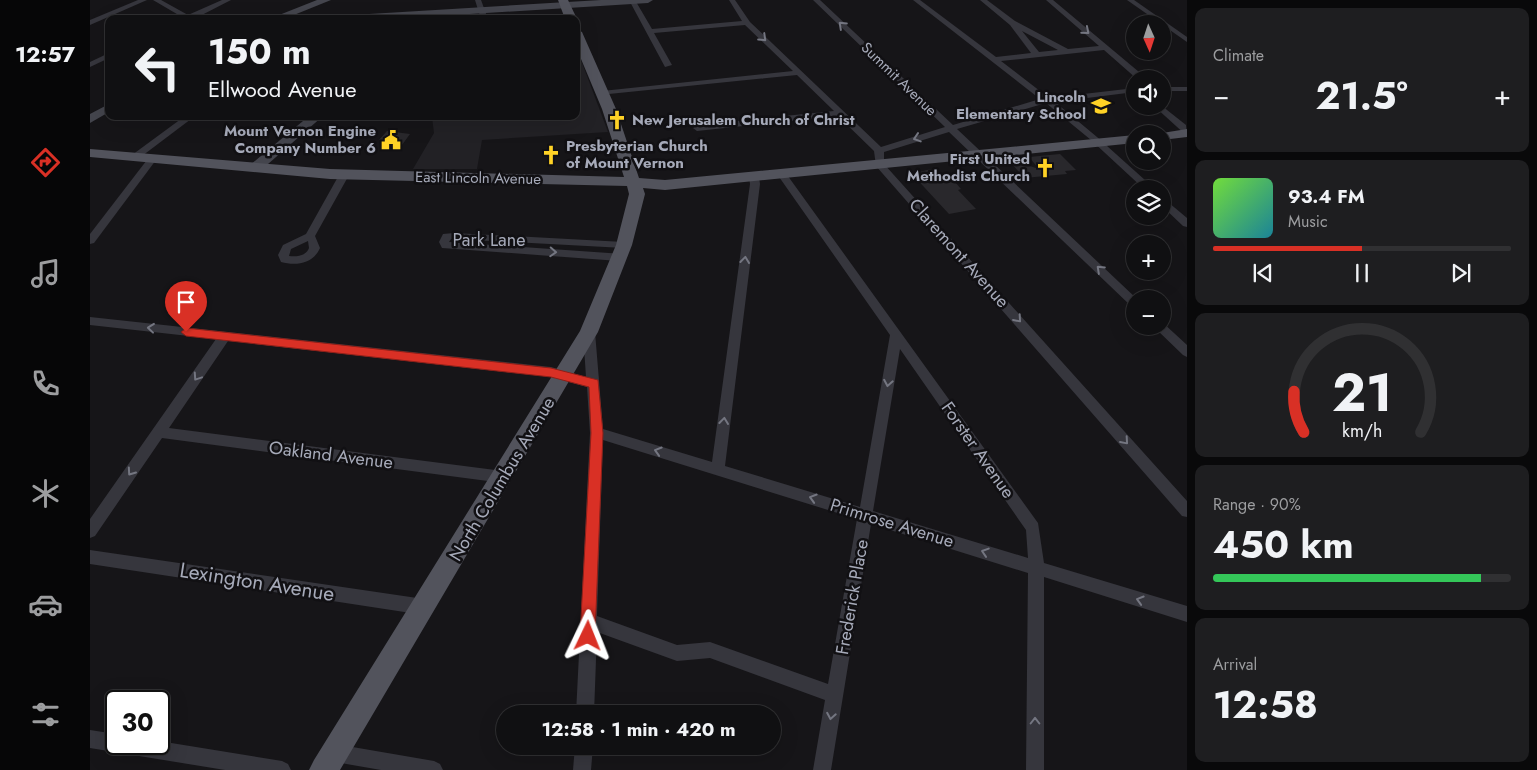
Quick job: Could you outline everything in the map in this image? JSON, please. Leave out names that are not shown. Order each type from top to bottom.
[{"type":"main road","points":[[565,3],[570,15]]},
{"type":"main road","name":"North Columbus Avenue","points":[[329,762],[564,376],[589,332],[621,251],[637,194],[602,93],[580,41]]},
{"type":"main road","points":[[1171,135],[1187,133]]},
{"type":"main road","name":"East Lincoln Avenue","points":[[90,152],[344,175],[634,182],[665,185],[782,174],[879,157],[979,155],[1126,140]]},
{"type":"street","points":[[110,15],[144,0]]},
{"type":"street","points":[[156,0],[183,15]]},
{"type":"street","points":[[195,15],[228,0]]},
{"type":"street","points":[[295,15],[326,0]]},
{"type":"street","points":[[478,0],[484,15]]},
{"type":"street","points":[[382,14],[484,15],[565,3],[648,0]]},
{"type":"street","name":"Claremont Avenue","points":[[732,0],[747,23],[839,113],[879,157],[1187,511]]},
{"type":"street","name":"Summit Avenue","points":[[816,0],[1126,294]]},
{"type":"street","points":[[916,0],[1100,142],[1140,180]]},
{"type":"street","points":[[983,0],[1012,23],[1067,52]]},
{"type":"street","points":[[1049,0],[1132,70]]},
{"type":"street","points":[[1130,0],[1187,40]]},
{"type":"street","points":[[633,1],[668,65]]},
{"type":"street","points":[[90,24],[105,17]]},
{"type":"street","points":[[650,31],[747,23]]},
{"type":"street","points":[[1012,23],[1037,55]]},
{"type":"street","points":[[1175,31],[1187,30]]},
{"type":"street","points":[[994,59],[1106,48]]},
{"type":"street","points":[[90,65],[105,57]]},
{"type":"street","points":[[602,93],[798,73]]},
{"type":"street","points":[[1171,89],[1187,89]]},
{"type":"street","points":[[879,157],[950,127],[1047,100],[1126,91]]},
{"type":"street","points":[[90,119],[105,110]]},
{"type":"street","points":[[697,128],[839,113]]},
{"type":"street","points":[[1169,115],[1187,133]]},
{"type":"street","points":[[135,157],[186,120]]},
{"type":"street","points":[[255,168],[260,157],[300,120]]},
{"type":"street","points":[[255,168],[312,120]]},
{"type":"street","points":[[90,241],[153,158]]},
{"type":"street","name":"Forster Avenue","points":[[782,174],[1033,528],[1036,568],[1035,770]]},
{"type":"street","points":[[310,236],[344,175]]},
{"type":"street","points":[[718,469],[755,184],[754,177]]},
{"type":"street","points":[[1171,209],[1187,224]]},
{"type":"street","name":"Park Lane","points":[[445,239],[446,246],[452,247],[621,251]]},
{"type":"street","points":[[90,322],[396,354],[564,376],[594,384]]},
{"type":"street","points":[[585,705],[597,433],[589,332]]},
{"type":"street","name":"Frederick Place","points":[[822,770],[896,335]]},
{"type":"street","points":[[1169,335],[1187,352]]},
{"type":"street","points":[[90,531],[225,336]]},
{"type":"street","name":"Oakland Avenue","points":[[159,432],[503,477]]},
{"type":"street","name":"Primrose Avenue","points":[[597,433],[1187,614]]},
{"type":"street","name":"Lexington Avenue","points":[[90,557],[424,607]]},
{"type":"street","points":[[588,621],[676,653],[710,650],[835,695]]},
{"type":"street","points":[[90,739],[105,742]]},
{"type":"street","points":[[170,752],[282,770]]},
{"type":"street","points":[[582,770],[583,755]]},
{"type":"street","points":[[329,762],[434,770]]},
{"type":"shaded area","points":[[580,60],[608,132],[482,140],[477,169],[413,169],[434,133],[432,120],[580,120]]},
{"type":"building","name":"Mount Vernon Engine Company Number 6","points":[[387,131],[410,134],[399,149],[388,147],[392,142],[379,140]]},
{"type":"building","name":"First United Methodist Church","points":[[1060,154],[1076,170],[1065,171],[1067,174],[1024,178],[1008,159],[1039,169],[1029,157]]},
{"type":"building","points":[[931,169],[938,176],[950,176],[961,189],[958,190],[976,209],[949,214],[912,174]]},
{"type":"place","name":"Lincoln Elementary School","points":[[1101,106]]},
{"type":"place","name":"New Jerusalem Church of Christ","points":[[617,120]]},
{"type":"place","name":"Mount Vernon Engine Company Number 6","points":[[391,140]]},
{"type":"place","name":"Presbyterian Church of Mount Vernon","points":[[551,155]]},
{"type":"place","name":"First United Methodist Church","points":[[1045,168]]},
{"type":"route","points":[[186,332],[551,372],[594,384],[597,433],[588,636]]}]
